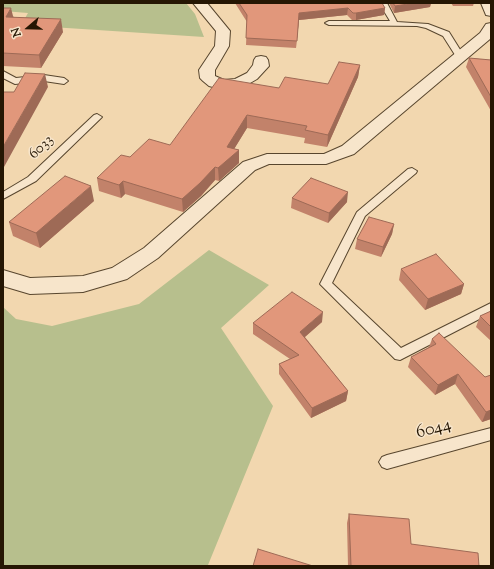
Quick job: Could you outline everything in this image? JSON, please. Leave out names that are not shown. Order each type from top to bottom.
[{"type":"street","points":[[200,3],[223,31],[222,46],[207,70],[208,78],[215,83],[224,85],[239,83],[252,76],[261,66],[261,60]]},
{"type":"street","points":[[488,3],[491,12]]},
{"type":"street","points":[[3,278],[30,286],[83,284],[119,274],[151,253],[249,166],[267,159],[326,159],[348,150],[485,36],[491,27]]},
{"type":"lane","points":[[383,3],[395,24]]},
{"type":"lane","points":[[329,23],[417,24],[439,30],[451,40],[460,56]]},
{"type":"lane","points":[[3,74],[15,81],[44,78],[64,81]]},
{"type":"lane","name":"6033","points":[[3,196],[32,179],[97,117]]},
{"type":"lane","points":[[412,171],[361,214],[326,284],[400,355],[491,308]]},
{"type":"lane","name":"6044","points":[[387,462],[491,434]]},
{"type":"green space","points":[[3,3],[186,3],[195,14],[204,37],[21,25],[28,13],[3,11]]},
{"type":"green space","points":[[209,250],[269,285],[221,328],[273,406],[208,565],[3,566],[3,307],[16,319],[52,326],[139,304]]},
{"type":"building","points":[[239,3],[382,3],[385,8],[356,13],[353,13],[348,8],[299,13],[297,41],[246,38],[247,15]]},
{"type":"building","points":[[393,3],[414,3],[395,6]]},
{"type":"building","points":[[3,8],[11,8],[6,17],[61,19],[39,55],[3,53]]},
{"type":"building","points":[[469,58],[491,60],[491,97]]},
{"type":"building","points":[[339,62],[360,65],[328,135],[305,130],[307,126],[247,115],[227,147],[239,150],[218,168],[215,167],[182,199],[123,181],[119,185],[97,178],[121,155],[130,157],[149,139],[170,145],[219,78],[279,88],[285,77],[328,84]]},
{"type":"building","points":[[25,73],[45,74],[3,147],[3,92],[14,92]]},
{"type":"building","points":[[65,176],[91,186],[36,233],[9,222]]},
{"type":"building","points":[[311,178],[348,192],[329,213],[292,198]]},
{"type":"building","points":[[369,217],[394,224],[383,247],[357,239]]},
{"type":"building","points":[[436,254],[464,284],[428,299],[401,269]]},
{"type":"building","points":[[292,292],[323,312],[300,332],[348,391],[312,408],[279,364],[299,355],[253,323]]},
{"type":"building","points":[[491,311],[491,327],[480,316]]},
{"type":"building","points":[[439,333],[485,377],[491,375],[491,410],[486,412],[458,374],[438,385],[411,357],[436,344],[432,339]]},
{"type":"building","points":[[349,514],[409,519],[411,544],[478,553],[479,566],[351,566]]},
{"type":"building","points":[[258,549],[313,566],[253,566]]}]
